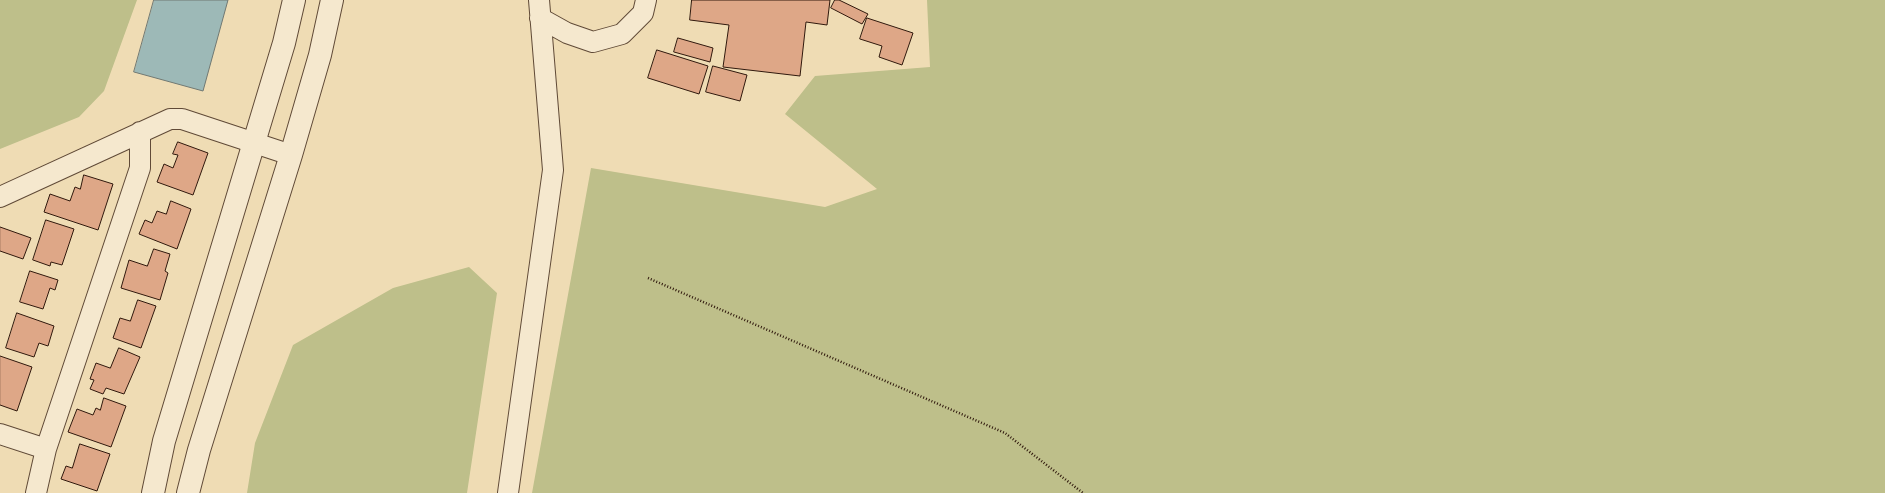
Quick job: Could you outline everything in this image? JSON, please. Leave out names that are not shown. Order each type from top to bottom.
[{"type":"street","points":[[152,493],[164,441],[284,43],[294,0]]},
{"type":"street","points":[[188,493],[199,450],[291,156],[320,55],[332,0]]},
{"type":"street","points":[[539,9],[567,33],[593,42],[622,34],[643,13],[646,0]]},
{"type":"street","points":[[508,493],[553,170],[539,9]]},
{"type":"street","points":[[0,197],[164,121],[176,118],[291,156]]},
{"type":"street","points":[[36,493],[46,449],[140,168],[140,132]]},
{"type":"street","points":[[0,434],[46,449]]},
{"type":"path","points":[[648,278],[1005,433],[1083,493]]},
{"type":"green space","points":[[0,0],[137,0],[104,91],[79,117],[0,149]]},
{"type":"green space","points":[[927,0],[1885,0],[1885,493],[532,493],[591,168],[825,207],[877,189],[785,114],[815,76],[930,67]]},
{"type":"green space","points":[[469,267],[497,293],[467,493],[247,493],[255,443],[293,345],[393,288]]},
{"type":"water","points":[[154,0],[228,0],[203,91],[134,72]]},
{"type":"building","points":[[692,0],[830,0],[827,25],[806,22],[800,76],[723,67],[729,25],[690,20]]},
{"type":"building","points":[[835,0],[839,0],[868,14],[862,24],[831,8]]},
{"type":"building","points":[[867,18],[913,33],[902,65],[879,57],[882,46],[860,39]]},
{"type":"building","points":[[678,38],[713,48],[710,62],[674,52]]},
{"type":"building","points":[[657,50],[708,66],[699,94],[648,78]]},
{"type":"building","points":[[713,66],[747,75],[740,101],[706,92]]},
{"type":"building","points":[[178,142],[208,153],[193,195],[157,182],[164,164],[173,168],[178,155],[173,154]]},
{"type":"building","points":[[84,175],[113,184],[98,230],[44,212],[50,194],[70,201],[75,187],[80,189]]},
{"type":"building","points":[[171,201],[191,209],[177,249],[139,234],[145,220],[152,223],[157,211],[166,214]]},
{"type":"building","points":[[46,220],[74,229],[62,265],[51,262],[50,266],[33,260]]},
{"type":"building","points":[[0,227],[31,238],[23,259],[0,251]]},
{"type":"building","points":[[154,249],[170,254],[165,271],[168,273],[160,300],[121,288],[129,260],[147,266]]},
{"type":"building","points":[[30,271],[58,280],[55,290],[50,288],[43,309],[20,302]]},
{"type":"building","points":[[138,300],[156,306],[141,348],[113,338],[120,318],[130,321]]},
{"type":"building","points":[[17,313],[54,326],[48,346],[39,343],[34,357],[6,348]]},
{"type":"building","points":[[119,348],[140,357],[124,394],[106,388],[103,394],[90,389],[94,380],[90,379],[96,363],[110,368]]},
{"type":"building","points":[[0,356],[32,367],[17,411],[0,405]]},
{"type":"building","points":[[104,398],[126,406],[111,447],[68,432],[77,409],[93,415],[96,408],[100,410]]},
{"type":"building","points":[[80,444],[110,454],[97,491],[61,479],[66,466],[72,468]]}]
